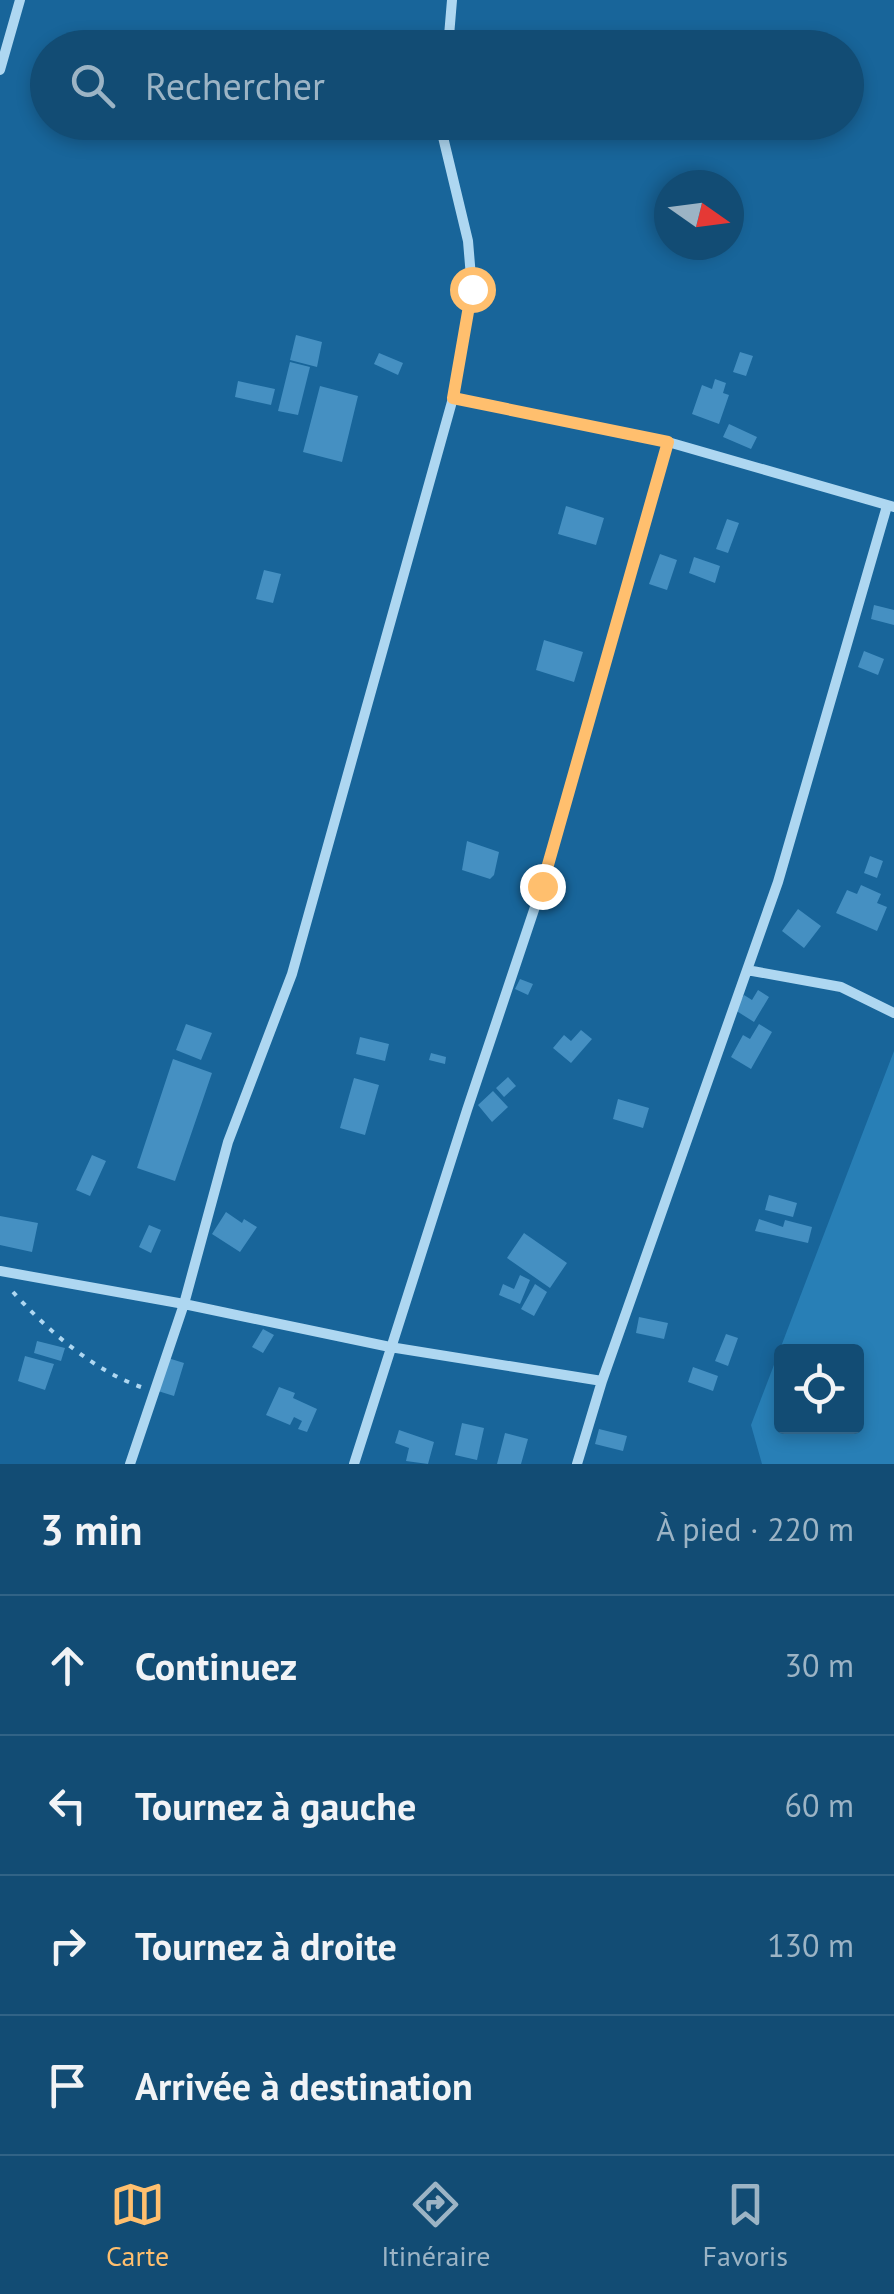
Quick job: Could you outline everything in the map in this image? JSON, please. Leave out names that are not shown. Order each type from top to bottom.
[{"type":"street","points":[[0,70],[20,0]]},
{"type":"street","points":[[450,30],[452,0]]},
{"type":"street","points":[[130,1464],[184,1304],[228,1142],[297,956],[453,398],[472,289],[468,241],[445,140]]},
{"type":"street","points":[[453,398],[668,442],[891,506],[778,882],[602,1382],[577,1464]]},
{"type":"street","points":[[354,1464],[542,886],[668,442]]},
{"type":"street","points":[[748,970],[841,987],[894,1013]]},
{"type":"street","points":[[0,1270],[390,1347],[602,1382]]},
{"type":"path","points":[[9,1288],[82,1354],[122,1380],[154,1392]]},
{"type":"shaded area","points":[[894,1051],[894,1464],[762,1464],[751,1425],[774,1365],[774,1434],[864,1434],[864,1344],[782,1344]]},
{"type":"building","points":[[296,335],[322,342],[317,367],[290,360]]},
{"type":"building","points":[[740,352],[753,356],[746,376],[733,372]]},
{"type":"building","points":[[379,353],[403,363],[398,375],[374,364]]},
{"type":"building","points":[[290,362],[310,367],[298,415],[278,411]]},
{"type":"building","points":[[715,379],[726,383],[723,393],[729,395],[719,424],[692,414],[702,385],[712,389]]},
{"type":"building","points":[[238,381],[275,389],[271,405],[235,397]]},
{"type":"building","points":[[320,386],[358,396],[342,462],[303,452]]},
{"type":"building","points":[[729,424],[757,437],[751,449],[723,437]]},
{"type":"building","points":[[566,506],[604,518],[596,545],[558,534]]},
{"type":"building","points":[[727,519],[739,523],[728,553],[716,549]]},
{"type":"building","points":[[660,554],[677,560],[667,590],[649,584]]},
{"type":"building","points":[[694,557],[720,566],[715,583],[689,573]]},
{"type":"building","points":[[264,570],[281,574],[273,603],[256,599]]},
{"type":"building","points":[[874,605],[894,610],[894,625],[871,619]]},
{"type":"building","points":[[544,640],[583,652],[574,682],[536,670]]},
{"type":"building","points":[[864,651],[884,659],[878,675],[858,667]]},
{"type":"building","points":[[467,841],[499,852],[490,879],[462,870]]},
{"type":"building","points":[[870,856],[883,861],[877,878],[864,873]]},
{"type":"building","points":[[861,885],[881,894],[877,903],[887,907],[877,931],[836,913],[847,890],[857,894]]},
{"type":"building","points":[[798,909],[821,926],[804,948],[782,931]]},
{"type":"building","points":[[520,979],[533,984],[528,995],[515,989]]},
{"type":"building","points":[[758,990],[769,997],[754,1022],[735,1010],[744,995],[752,1000]]},
{"type":"building","points":[[186,1024],[212,1033],[201,1060],[176,1050]]},
{"type":"building","points":[[759,1024],[772,1032],[751,1069],[731,1057],[743,1035],[750,1039]]},
{"type":"building","points":[[581,1030],[592,1039],[571,1063],[553,1048],[564,1035],[571,1041]]},
{"type":"building","points":[[360,1037],[389,1044],[385,1061],[356,1054]]},
{"type":"building","points":[[431,1053],[446,1057],[445,1064],[429,1060]]},
{"type":"building","points":[[173,1059],[212,1073],[175,1181],[137,1168]]},
{"type":"building","points":[[508,1077],[516,1086],[504,1097],[496,1088]]},
{"type":"building","points":[[354,1078],[379,1085],[365,1135],[340,1128]]},
{"type":"building","points":[[493,1091],[508,1107],[492,1122],[478,1105]]},
{"type":"building","points":[[618,1099],[649,1108],[643,1128],[613,1119]]},
{"type":"building","points":[[92,1155],[106,1161],[90,1196],[76,1190]]},
{"type":"building","points":[[769,1195],[797,1203],[793,1217],[765,1210]]},
{"type":"building","points":[[226,1212],[257,1227],[240,1252],[212,1234]]},
{"type":"building","points":[[0,1216],[38,1223],[32,1252],[0,1245]]},
{"type":"building","points":[[759,1219],[783,1227],[785,1220],[812,1227],[808,1243],[755,1231]]},
{"type":"building","points":[[149,1225],[161,1230],[151,1253],[139,1247]]},
{"type":"building","points":[[524,1233],[567,1263],[550,1288],[507,1258]]},
{"type":"building","points":[[520,1275],[530,1280],[520,1304],[499,1295],[503,1284],[514,1289]]},
{"type":"building","points":[[535,1284],[547,1292],[534,1316],[521,1309]]},
{"type":"building","points":[[639,1317],[668,1323],[664,1339],[636,1333]]},
{"type":"building","points":[[263,1329],[274,1335],[263,1353],[252,1347]]},
{"type":"building","points":[[726,1334],[738,1338],[728,1366],[715,1361]]},
{"type":"building","points":[[37,1341],[65,1348],[61,1361],[34,1353]]},
{"type":"building","points":[[25,1356],[54,1364],[45,1390],[18,1381]]},
{"type":"building","points":[[168,1358],[184,1363],[174,1396],[158,1391]]},
{"type":"building","points":[[693,1367],[718,1376],[713,1391],[688,1382]]},
{"type":"building","points":[[279,1387],[317,1409],[307,1432],[298,1429],[302,1421],[294,1417],[290,1425],[266,1415]]},
{"type":"building","points":[[462,1423],[484,1428],[477,1460],[455,1455]]},
{"type":"building","points":[[599,1429],[627,1436],[623,1451],[595,1444]]},
{"type":"building","points":[[399,1430],[434,1442],[428,1464],[406,1461],[409,1448],[395,1443]]},
{"type":"building","points":[[505,1433],[528,1439],[521,1464],[497,1464]]},
{"type":"route","points":[[472,289],[453,398],[668,442],[542,886]]}]
